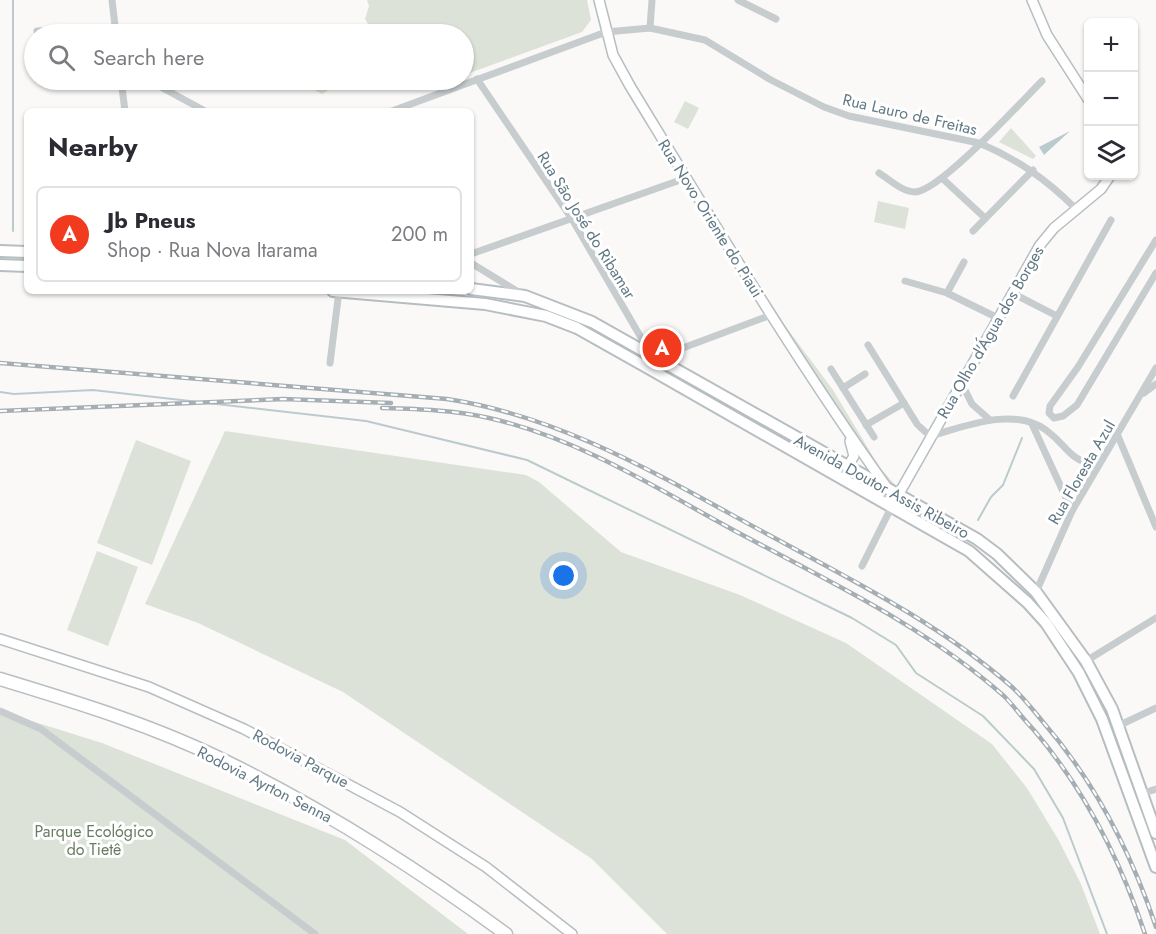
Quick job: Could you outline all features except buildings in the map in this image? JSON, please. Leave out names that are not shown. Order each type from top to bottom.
[{"type":"highway","name":"Rodovia Ayrton Senna","points":[[0,679],[76,702],[159,732],[230,763],[351,828],[451,894],[506,934]]},
{"type":"main road","points":[[0,251],[24,252]]},
{"type":"main road","points":[[0,264],[24,266]]},
{"type":"main road","name":"Avenida Doutor Assis Ribeiro","points":[[474,288],[525,296],[592,322],[977,539],[997,554],[1036,592],[1086,661],[1112,709],[1156,833]]},
{"type":"main road","name":"Avenida Doutor Assis Ribeiro","points":[[373,294],[485,304],[546,316],[577,328],[969,551],[1028,603],[1046,623],[1079,672],[1102,718],[1156,867]]},
{"type":"street","points":[[112,0],[115,24]]},
{"type":"street","name":"Rua Novo Oriente do Piaui","points":[[599,0],[614,55],[630,86],[771,315],[844,427],[894,492]]},
{"type":"street","points":[[650,28],[652,0]]},
{"type":"street","points":[[738,0],[776,19]]},
{"type":"street","points":[[1032,0],[1047,35],[1084,91]]},
{"type":"street","name":"Rua Lauro de Freitas","points":[[474,80],[606,32],[650,28],[705,40],[780,85],[824,108],[849,116],[979,143],[1033,170],[1075,208]]},
{"type":"street","name":"Rua São José do Ribamar","points":[[477,79],[572,219],[654,357]]},
{"type":"street","points":[[879,173],[905,190],[923,191],[943,179],[1042,81]]},
{"type":"street","points":[[122,90],[125,108]]},
{"type":"street","points":[[166,90],[199,108]]},
{"type":"street","name":"Rua Lauro de Freitas","points":[[400,108],[448,90]]},
{"type":"street","points":[[973,231],[1033,170]]},
{"type":"street","points":[[474,253],[686,178]]},
{"type":"street","points":[[943,179],[985,218]]},
{"type":"street","name":"Rua Olho d'Água dos Borges","points":[[892,506],[894,492],[930,436],[1040,245],[1075,208],[1101,189],[1107,180]]},
{"type":"street","points":[[1013,396],[1111,220]]},
{"type":"street","points":[[1156,240],[1078,367],[1050,406],[1049,412],[1054,418],[1063,416],[1077,405],[1156,273]]},
{"type":"street","points":[[947,294],[964,262]]},
{"type":"street","points":[[474,265],[525,296]]},
{"type":"street","points":[[905,280],[947,294],[998,318]]},
{"type":"street","points":[[1012,293],[1057,316]]},
{"type":"street","points":[[330,363],[339,294]]},
{"type":"street","points":[[654,357],[771,315]]},
{"type":"street","points":[[868,345],[919,426],[930,436],[990,420],[1017,420],[1032,424],[1051,434],[1076,460],[1097,467]]},
{"type":"street","name":"Rua Floresta Azul","points":[[1036,592],[1072,512],[1156,368]]},
{"type":"street","points":[[831,369],[874,437]]},
{"type":"street","points":[[843,388],[865,374]]},
{"type":"street","points":[[961,382],[972,404],[990,420]]},
{"type":"street","points":[[1141,395],[1156,384]]},
{"type":"street","points":[[866,425],[904,403]]},
{"type":"street","points":[[1032,424],[1072,512]]},
{"type":"street","name":"Rua Novo Oriente do Piaui","points":[[844,427],[854,456],[848,466]]},
{"type":"street","points":[[1118,436],[1156,527]]},
{"type":"street","points":[[862,566],[892,506]]},
{"type":"street","points":[[1086,661],[1156,618]]},
{"type":"street","name":"Rodovia Parque","points":[[0,639],[148,687],[263,739],[400,812],[486,867],[572,934]]},
{"type":"street","points":[[1118,726],[1156,708]]},
{"type":"street","points":[[0,711],[41,729],[315,934]]},
{"type":"street","points":[[1142,794],[1156,789]]},
{"type":"street","points":[[1148,811],[1156,821]]},
{"type":"green space","points":[[367,0],[587,0],[591,20],[582,32],[474,71],[474,24],[368,24],[365,19],[369,6]]},
{"type":"green space","points":[[315,90],[328,90],[322,94]]},
{"type":"green space","points":[[685,101],[699,108],[688,129],[674,122]]},
{"type":"green space","points":[[1011,128],[1036,156],[1033,159],[999,142]]},
{"type":"green space","points":[[878,201],[909,208],[905,229],[874,222]]},
{"type":"green space","points":[[780,319],[833,390],[880,468],[898,488],[875,476],[869,462]]},
{"type":"green space","points":[[225,431],[526,475],[539,482],[621,552],[740,595],[846,643],[992,744],[1027,788],[1058,839],[1081,884],[1100,934],[667,934],[592,859],[343,692],[198,623],[145,604]]},
{"type":"green space","points":[[136,440],[191,461],[152,565],[97,543]]},
{"type":"green space","points":[[97,551],[138,567],[108,646],[67,630]]},
{"type":"green space","name":"Parque Ecológico do Tietê","points":[[0,711],[102,743],[345,840],[468,934],[0,934]]},
{"type":"shaded area","points":[[1070,131],[1044,155],[1039,147]]},
{"type":"waterway","points":[[13,0],[13,231]]},
{"type":"waterway","points":[[0,392],[14,394],[93,390],[366,421],[527,460],[852,618],[896,645],[916,673],[983,716],[1034,769],[1063,818],[1107,934]]},
{"type":"waterway","points":[[978,520],[991,497],[1003,485],[1022,438]]},
{"type":"railway","points":[[0,363],[447,399],[532,420],[573,435],[653,472],[895,604],[955,643],[1012,687],[1062,745],[1095,793],[1123,845],[1156,927]]},
{"type":"railway","points":[[0,411],[283,399],[391,403]]},
{"type":"railway","points":[[382,408],[422,409],[476,415],[554,438],[647,482],[875,606],[942,648],[1004,696],[1052,752],[1099,826],[1124,879],[1145,934]]},
{"type":"place","name":"Jb Pneus","points":[[662,348]]}]
